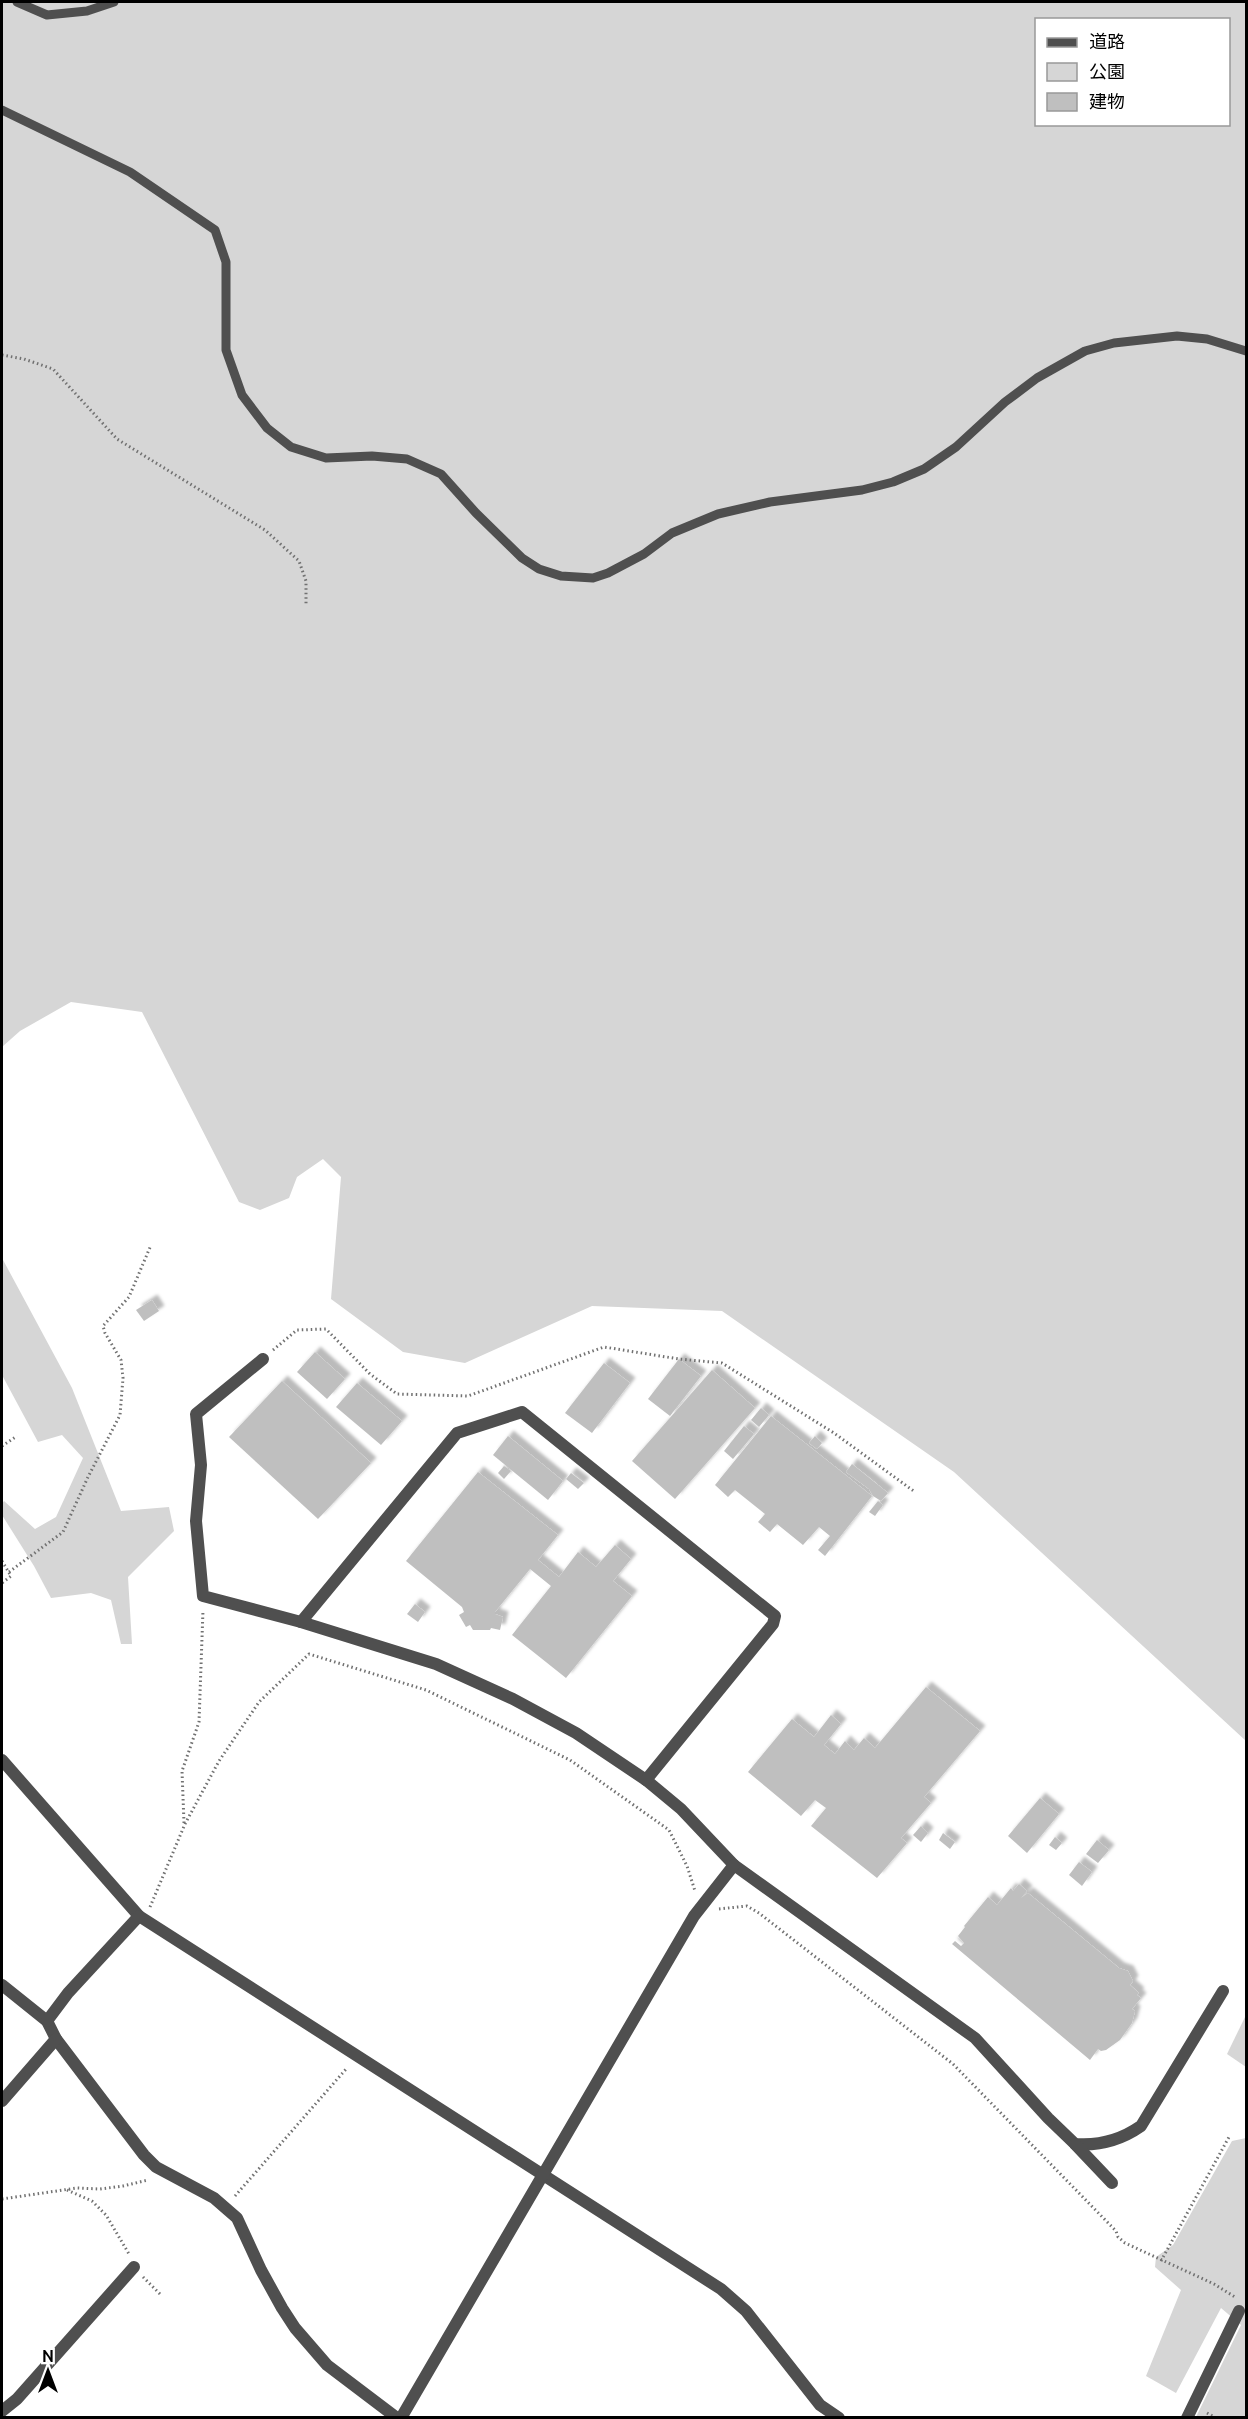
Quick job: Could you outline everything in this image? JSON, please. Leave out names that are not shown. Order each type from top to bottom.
[{"type":"street","points":[[262,1359],[196,1414],[201,1465],[196,1521],[203,1596],[301,1622],[445,1668],[513,1699],[576,1733],[646,1780],[681,1809],[734,1865],[975,2038],[1048,2118],[1112,2183]]},
{"type":"street","points":[[301,1622],[457,1433],[522,1412],[775,1616],[773,1624],[646,1780]]},
{"type":"street","points":[[2,1760],[139,1916],[721,2289],[746,2312],[820,2405],[839,2418]]},
{"type":"street","points":[[2,1985],[47,2021],[56,2039],[144,2155],[156,2167],[214,2198],[237,2218],[282,2308],[312,2349],[327,2365],[399,2418],[694,1916],[734,1865]]},
{"type":"street","points":[[47,2021],[68,1993],[139,1916]]},
{"type":"street","points":[[1076,2144],[1107,2143],[1128,2135],[1141,2126],[1223,1991]]},
{"type":"street","points":[[2,2101],[56,2039]]},
{"type":"street","points":[[2,2411],[17,2398],[134,2267]]},
{"type":"street","points":[[1187,2418],[1243,2312]]},
{"type":"lane","points":[[17,2],[47,15],[87,11],[114,2]]},
{"type":"lane","points":[[2,110],[130,172],[215,230],[226,262],[226,350],[242,395],[267,428],[291,447],[326,458],[372,456],[407,459],[441,474],[476,513],[522,558],[539,570],[561,576],[593,578],[608,573],[644,554],[672,533],[718,514],[770,502],[862,490],[893,482],[924,470],[956,447],[1005,402],[1037,378],[1085,351],[1114,343],[1178,336],[1207,339],[1246,351]]},
{"type":"path","points":[[2,355],[24,359],[53,369],[117,439],[265,530],[299,561],[306,581],[306,604]]},
{"type":"path","points":[[9,1572],[63,1532],[120,1415],[123,1378],[121,1360],[105,1334],[103,1326],[129,1297],[152,1245]]},
{"type":"path","points":[[262,1359],[297,1330],[326,1329],[370,1374],[397,1394],[468,1396],[604,1347],[679,1359],[722,1363],[834,1433],[915,1492]]},
{"type":"path","points":[[2,1446],[17,1436]]},
{"type":"path","points":[[2,1561],[11,1576],[2,1583]]},
{"type":"path","points":[[184,1824],[182,1771],[199,1722],[203,1596]]},
{"type":"path","points":[[139,1916],[151,1906],[184,1824],[245,1720],[259,1702],[309,1654],[426,1690],[570,1760],[669,1830],[687,1866],[699,1902],[694,1916]]},
{"type":"path","points":[[694,1916],[723,1908],[747,1906],[759,1913],[953,2064],[1116,2230],[1118,2237],[1125,2243],[1214,2284],[1236,2298],[1243,2312]]},
{"type":"path","points":[[226,2207],[270,2153],[316,2105],[358,2055]]},
{"type":"path","points":[[1161,2260],[1229,2137]]},
{"type":"path","points":[[2,2199],[65,2189],[123,2186],[170,2174]]},
{"type":"path","points":[[65,2189],[92,2201],[106,2215],[130,2255],[134,2267],[160,2294]]},
{"type":"green space","points":[[2,2],[1246,2],[1246,1741],[954,1472],[722,1311],[592,1306],[465,1363],[403,1352],[331,1299],[341,1177],[323,1159],[297,1177],[289,1198],[260,1210],[239,1202],[142,1012],[71,1002],[20,1031],[2,1047]]},
{"type":"green space","points":[[2,1258],[72,1388],[121,1511],[169,1507],[174,1531],[128,1577],[132,1644],[121,1644],[111,1600],[91,1593],[51,1598],[2,1515],[4,1501],[35,1529],[56,1517],[83,1458],[62,1435],[38,1442],[2,1375]]},
{"type":"green space","points":[[1246,2015],[1246,2067],[1227,2054]]},
{"type":"green space","points":[[1246,2138],[1246,2417],[1196,2417],[1241,2325],[1221,2308],[1176,2393],[1146,2376],[1181,2290],[1155,2267],[1156,2257],[1173,2245],[1232,2141]]},
{"type":"building","points":[[152,1300],[159,1311],[144,1321],[136,1310]]},
{"type":"building","points":[[315,1352],[345,1379],[327,1399],[297,1372]]},
{"type":"building","points":[[679,1359],[701,1376],[670,1416],[648,1399]]},
{"type":"building","points":[[604,1363],[630,1383],[592,1433],[565,1413]]},
{"type":"building","points":[[712,1370],[755,1408],[675,1499],[632,1461]]},
{"type":"building","points":[[282,1381],[371,1463],[318,1519],[229,1437]]},
{"type":"building","points":[[357,1383],[402,1421],[381,1445],[336,1407]]},
{"type":"building","points":[[761,1408],[769,1415],[759,1427],[751,1420]]},
{"type":"building","points":[[771,1416],[872,1496],[825,1556],[818,1550],[830,1536],[819,1527],[803,1545],[777,1524],[770,1532],[758,1522],[765,1514],[735,1490],[728,1497],[715,1485]]},
{"type":"building","points":[[744,1426],[754,1434],[733,1459],[724,1451]]},
{"type":"building","points":[[508,1436],[563,1481],[548,1500],[493,1455]]},
{"type":"building","points":[[815,1436],[822,1443],[817,1449],[809,1443]]},
{"type":"building","points":[[852,1464],[888,1493],[881,1501],[846,1472]]},
{"type":"building","points":[[504,1466],[511,1471],[504,1479],[498,1473]]},
{"type":"building","points":[[478,1472],[558,1535],[538,1560],[559,1577],[578,1552],[596,1567],[615,1545],[631,1559],[613,1581],[632,1596],[566,1678],[512,1635],[551,1586],[530,1569],[495,1612],[503,1617],[500,1630],[491,1628],[490,1630],[473,1630],[470,1625],[466,1627],[459,1615],[464,1612],[462,1607],[406,1561]]},
{"type":"building","points":[[571,1473],[584,1483],[578,1489],[566,1479]]},
{"type":"building","points":[[878,1501],[883,1505],[875,1516],[869,1512]]},
{"type":"building","points":[[415,1604],[425,1612],[418,1622],[407,1614]]},
{"type":"building","points":[[926,1687],[980,1731],[924,1797],[931,1803],[901,1838],[907,1843],[877,1878],[811,1826],[826,1808],[815,1800],[801,1816],[748,1772],[792,1719],[814,1737],[831,1715],[841,1724],[824,1745],[835,1754],[845,1741],[854,1750],[864,1738],[875,1748]]},
{"type":"building","points":[[1040,1798],[1059,1814],[1027,1853],[1008,1836]]},
{"type":"building","points":[[921,1826],[928,1833],[921,1842],[913,1835]]},
{"type":"building","points":[[943,1833],[955,1842],[950,1849],[939,1840]]},
{"type":"building","points":[[1055,1837],[1062,1843],[1056,1850],[1049,1845]]},
{"type":"building","points":[[1097,1840],[1109,1850],[1098,1863],[1086,1854]]},
{"type":"building","points":[[1079,1862],[1092,1872],[1082,1886],[1069,1875]]},
{"type":"building","points":[[1019,1884],[1027,1891],[1021,1898],[1028,1893],[1119,1968],[1128,1971],[1133,1981],[1130,1985],[1139,1993],[1137,1995],[1141,1998],[1132,2009],[1135,2011],[1132,2023],[1120,2040],[1106,2050],[1098,2049],[1090,2060],[952,1944],[955,1941],[961,1946],[964,1943],[958,1936],[988,1897],[997,1905],[1011,1888],[1013,1891]]}]
